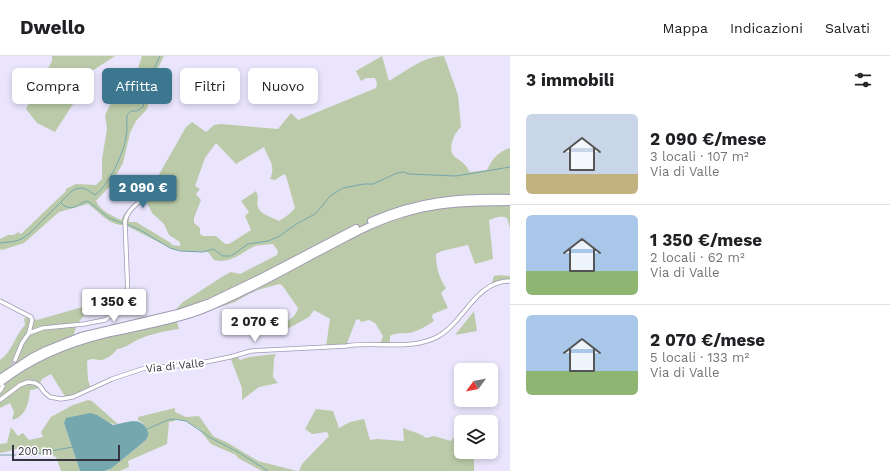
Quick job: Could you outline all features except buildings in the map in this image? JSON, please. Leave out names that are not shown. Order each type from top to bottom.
[{"type":"highway","points":[[0,378],[32,358],[73,339],[104,330],[178,314],[210,302],[264,276],[327,242],[393,212],[422,204],[447,200],[510,198]]},
{"type":"highway","points":[[2,385],[33,362],[81,341],[165,322],[209,307],[265,280],[363,229],[396,216],[416,210],[451,204],[510,202]]},
{"type":"street","points":[[29,333],[42,328],[101,321],[110,317],[117,306],[127,300],[126,215],[133,207],[155,193]]},
{"type":"street","name":"Via di Valle","points":[[0,400],[20,385],[28,382],[35,383],[40,386],[50,397],[61,399],[73,397],[112,379],[145,368],[191,365],[251,351],[346,346],[358,344],[412,344],[426,342],[446,330],[468,305],[491,285],[501,281],[510,281]]},
{"type":"street","points":[[0,301],[31,317],[32,320],[29,333],[22,343],[15,360]]},
{"type":"street","points":[[0,391],[2,385]]},
{"type":"shaded area","points":[[52,56],[115,56],[94,70],[94,68],[48,68],[52,61]]},
{"type":"shaded area","points":[[142,56],[164,56],[158,68],[138,68]]},
{"type":"shaded area","points":[[382,56],[389,81],[422,61],[429,58],[444,56],[458,95],[461,127],[453,139],[451,146],[452,153],[470,172],[487,170],[496,156],[502,151],[510,148],[510,198],[393,212],[327,242],[264,276],[175,314],[177,308],[183,302],[225,275],[231,272],[240,274],[277,255],[278,251],[273,244],[255,246],[231,259],[218,261],[214,260],[208,252],[172,249],[125,225],[119,225],[110,221],[88,204],[59,212],[24,243],[2,250],[0,249],[0,239],[8,235],[14,235],[18,232],[21,234],[66,191],[66,189],[76,184],[96,185],[102,179],[102,159],[107,129],[105,115],[110,104],[148,104],[147,109],[136,121],[130,133],[123,163],[110,186],[96,201],[103,210],[110,215],[121,220],[125,213],[129,214],[129,222],[136,222],[172,245],[180,246],[180,242],[169,235],[164,224],[152,213],[147,203],[149,192],[186,127],[192,122],[206,132],[214,125],[221,124],[278,129],[291,113],[298,120],[376,88],[377,83],[375,78],[366,78],[361,81],[356,71]],"holes":[[[216,143],[236,164],[264,147],[272,166],[272,174],[270,179],[275,180],[284,174],[286,176],[295,208],[279,221],[267,216],[259,209],[256,191],[241,201],[249,212],[245,216],[251,230],[229,244],[225,244],[216,236],[203,236],[200,234],[200,228],[194,223],[194,218],[201,200],[196,194],[200,189],[195,186],[205,158]]]},
{"type":"shaded area","points":[[29,104],[73,104],[55,132],[37,123],[26,109]]},
{"type":"shaded area","points":[[510,202],[510,228],[507,218],[500,217],[489,220],[493,259],[475,264],[468,245],[442,251],[436,254],[438,272],[446,288],[441,293],[448,308],[433,314],[432,317],[434,321],[419,330],[390,336],[390,344],[380,344],[383,336],[375,323],[369,320],[361,322],[359,319],[356,320],[346,346],[326,347],[330,319],[314,310],[309,317],[278,334],[276,329],[295,315],[298,308],[282,285],[279,284],[258,290],[235,302],[217,308],[213,305],[357,232],[416,210]]},
{"type":"shaded area","points":[[494,276],[510,276],[510,281],[491,285]]},
{"type":"shaded area","points":[[86,306],[89,309],[77,325],[73,339],[0,378],[0,360],[11,348],[25,325],[24,318],[31,317],[37,320]]},
{"type":"shaded area","points":[[474,311],[477,331],[455,335]]},
{"type":"shaded area","points":[[176,319],[179,329],[158,333],[137,340],[125,347],[117,349],[112,355],[105,359],[92,359],[87,361],[88,380],[91,389],[66,398],[51,374],[42,379],[37,389],[30,390],[26,408],[21,416],[12,420],[14,412],[10,403],[0,408],[0,383],[66,347]]},
{"type":"shaded area","points":[[276,354],[274,359],[273,377],[278,383],[259,387],[242,400],[242,388],[230,357],[236,355],[240,360],[249,357]]},
{"type":"shaded area","points":[[88,400],[92,401],[118,424],[112,424],[98,416],[90,414],[66,419],[64,423],[80,471],[61,471],[56,457],[49,454],[42,456],[31,448],[27,447],[0,453],[0,444],[7,443],[11,427],[18,436],[23,433],[29,440],[43,437],[41,432],[51,417],[73,405]]},
{"type":"shaded area","points":[[175,408],[175,412],[186,417],[199,416],[213,436],[258,461],[297,471],[262,471],[238,458],[236,455],[211,444],[199,429],[186,421],[175,419],[175,421],[169,422],[167,444],[128,461],[129,467],[120,471],[104,471],[112,468],[146,440],[148,436],[143,423],[138,420],[138,417]]},
{"type":"shaded area","points":[[316,409],[333,411],[339,428],[350,422],[364,419],[370,440],[377,439],[404,441],[403,428],[421,434],[426,438],[434,436],[451,441],[453,438],[454,459],[474,459],[474,471],[299,471],[302,464],[329,436],[327,432],[312,434],[305,429]]},
{"type":"shaded area","points":[[90,413],[97,415],[113,425],[131,421],[140,422],[147,430],[148,437],[112,468],[104,471],[80,471],[64,423],[66,418]]},
{"type":"waterway","points":[[0,243],[16,241],[26,236],[75,189],[84,188],[95,195],[100,191],[115,168],[125,143],[127,134],[127,115],[131,111],[137,111],[143,107],[148,82],[160,56]]},
{"type":"waterway","points":[[127,224],[170,248],[180,251],[203,252],[213,249],[223,256],[231,256],[248,244],[268,241],[278,237],[298,223],[315,214],[330,196],[343,188],[373,184],[397,173],[404,172],[409,174],[456,176],[510,167]]},
{"type":"waterway","points":[[61,203],[69,208],[72,208],[88,201],[109,218],[124,224]]},
{"type":"waterway","points":[[147,429],[168,420],[174,419],[186,421],[211,438],[238,452],[268,471]]},
{"type":"waterway","points":[[0,455],[31,455],[72,447]]},
{"type":"tunnel","points":[[10,370],[15,360]]}]
